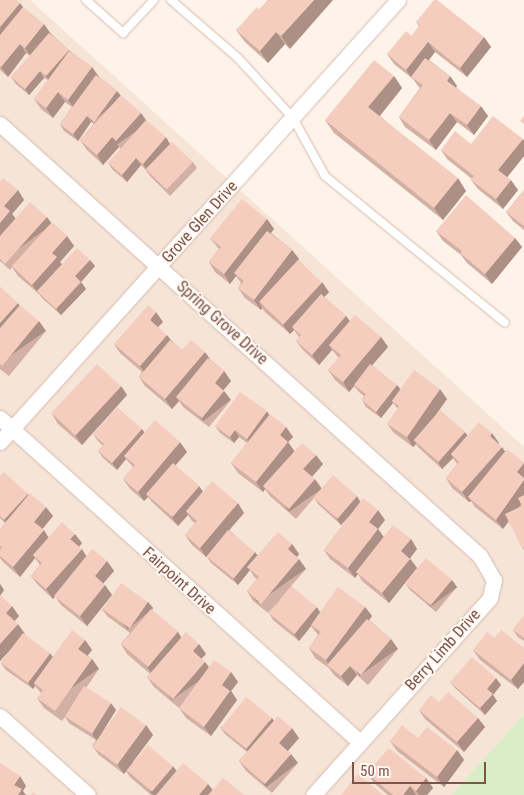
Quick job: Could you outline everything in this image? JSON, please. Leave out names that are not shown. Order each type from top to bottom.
[{"type":"street","name":"Grove Glen Drive","points":[[0,442],[160,267],[398,0]]},
{"type":"street","name":"Spring Grove Drive","points":[[0,124],[421,503]]},
{"type":"street","name":"Fairpoint Drive","points":[[0,418],[360,742]]},
{"type":"street","name":"Berry Limb Drive","points":[[313,795],[490,598],[494,580],[480,556],[421,503]]},
{"type":"street","points":[[0,716],[88,795]]},
{"type":"lane","points":[[86,0],[123,34],[154,0]]},
{"type":"lane","points":[[171,0],[238,58],[293,118],[325,176],[505,324]]},
{"type":"shaded area","points":[[0,0],[30,0],[524,447],[524,714],[451,795],[0,795]]},
{"type":"green space","points":[[524,714],[524,795],[451,795]]},
{"type":"building","points":[[0,0],[17,0],[20,3],[0,27]]},
{"type":"building","points":[[268,0],[314,0],[281,36],[276,32],[260,51],[236,30],[257,7],[259,10]]},
{"type":"building","points":[[434,0],[437,0],[484,37],[460,68],[428,42],[406,70],[387,54],[406,31],[412,36],[420,25],[416,22]]},
{"type":"building","points":[[23,7],[44,24],[25,48],[20,44],[1,67],[0,35]]},
{"type":"building","points":[[49,33],[69,50],[46,76],[40,71],[25,89],[11,77]]},
{"type":"building","points":[[69,51],[92,67],[68,100],[58,92],[46,108],[34,99]]},
{"type":"building","points":[[425,58],[450,76],[447,81],[481,106],[467,125],[450,113],[429,140],[399,117],[423,85],[411,77]]},
{"type":"building","points":[[374,60],[394,76],[368,107],[458,178],[434,208],[325,120]]},
{"type":"building","points":[[96,75],[117,91],[94,122],[87,116],[73,134],[60,124]]},
{"type":"building","points":[[121,95],[141,113],[116,141],[112,137],[97,155],[80,140]]},
{"type":"building","points":[[493,116],[523,139],[498,170],[511,180],[496,199],[471,180],[474,176],[441,150],[455,131],[471,144]]},
{"type":"building","points":[[524,116],[524,124],[520,121]]},
{"type":"building","points":[[146,120],[166,137],[143,164],[136,158],[122,175],[108,163]]},
{"type":"building","points":[[172,142],[193,162],[166,189],[146,169]]},
{"type":"building","points":[[3,178],[18,190],[4,206],[10,211],[0,223],[0,182]]},
{"type":"building","points":[[524,190],[524,226],[506,212]]},
{"type":"building","points":[[466,195],[515,238],[485,274],[460,253],[462,251],[436,231]]},
{"type":"building","points":[[242,199],[267,219],[224,274],[209,262],[221,247],[210,238]]},
{"type":"building","points":[[30,202],[47,217],[5,264],[0,259],[0,236]]},
{"type":"building","points":[[52,222],[67,236],[52,253],[57,257],[32,285],[12,266]]},
{"type":"building","points":[[267,231],[292,250],[254,300],[238,288],[244,281],[234,273]]},
{"type":"building","points":[[77,248],[90,260],[75,276],[81,282],[56,309],[37,291]]},
{"type":"building","points":[[298,260],[322,283],[283,324],[259,302]]},
{"type":"building","points":[[0,287],[18,303],[0,323]]},
{"type":"building","points":[[321,294],[346,316],[312,355],[296,341],[301,335],[292,327]]},
{"type":"building","points":[[20,305],[39,321],[2,366],[0,364],[0,328]]},
{"type":"building","points":[[148,305],[156,312],[150,320],[167,335],[140,366],[114,344]]},
{"type":"building","points":[[355,315],[381,337],[343,382],[328,370],[341,355],[329,345]]},
{"type":"building","points":[[170,340],[182,350],[191,340],[205,352],[165,399],[139,377]]},
{"type":"building","points":[[208,358],[224,371],[215,383],[224,391],[202,418],[176,397]]},
{"type":"building","points":[[97,364],[121,387],[75,436],[51,413]]},
{"type":"building","points":[[370,364],[397,385],[376,412],[362,400],[366,394],[354,385]]},
{"type":"building","points":[[414,370],[440,389],[407,437],[387,424],[399,406],[392,401]]},
{"type":"building","points":[[240,392],[267,411],[247,439],[235,430],[230,437],[215,426]]},
{"type":"building","points":[[117,407],[142,429],[112,463],[98,451],[104,444],[93,434]]},
{"type":"building","points":[[440,410],[465,432],[439,462],[414,440]]},
{"type":"building","points":[[270,414],[286,427],[280,435],[288,442],[256,482],[231,463]]},
{"type":"building","points":[[155,420],[180,442],[138,492],[123,479],[135,465],[124,456]]},
{"type":"building","points":[[479,422],[492,433],[490,436],[502,447],[462,492],[446,478],[459,462],[451,454]]},
{"type":"building","points":[[302,443],[316,455],[303,469],[315,479],[289,509],[263,486]]},
{"type":"building","points":[[507,449],[524,463],[517,472],[524,480],[496,520],[468,497]]},
{"type":"building","points":[[173,463],[199,486],[173,517],[146,494]]},
{"type":"building","points":[[4,472],[28,494],[4,520],[0,516],[0,476]]},
{"type":"building","points":[[333,475],[357,496],[337,519],[313,498]]},
{"type":"building","points":[[212,481],[238,503],[200,548],[185,535],[197,521],[186,511]]},
{"type":"building","points":[[30,493],[46,507],[34,522],[44,530],[13,567],[0,556],[2,547],[0,546],[0,529]]},
{"type":"building","points":[[524,495],[524,547],[522,548],[505,514],[522,506],[518,498]]},
{"type":"building","points":[[363,498],[378,510],[369,522],[378,529],[348,568],[324,550]]},
{"type":"building","points":[[62,522],[75,534],[70,539],[82,549],[46,589],[31,576],[42,563],[33,555]]},
{"type":"building","points":[[393,525],[411,539],[401,551],[410,559],[382,593],[356,572]]},
{"type":"building","points":[[228,530],[255,552],[234,578],[207,556]]},
{"type":"building","points":[[278,532],[292,544],[288,549],[299,559],[261,604],[247,591],[259,577],[247,567]]},
{"type":"building","points":[[92,549],[107,561],[95,576],[105,585],[80,616],[54,596]]},
{"type":"building","points":[[426,558],[452,580],[431,605],[405,583]]},
{"type":"building","points":[[121,583],[148,602],[130,628],[103,609]]},
{"type":"building","points":[[291,586],[317,607],[295,634],[269,613]]},
{"type":"building","points":[[338,587],[365,607],[326,660],[309,648],[321,632],[311,625]]},
{"type":"building","points":[[0,595],[12,606],[6,613],[18,624],[0,644]]},
{"type":"building","points":[[151,609],[178,631],[148,667],[121,644]]},
{"type":"building","points":[[524,616],[524,638],[513,630]]},
{"type":"building","points":[[367,619],[391,639],[361,675],[350,666],[341,676],[327,665]]},
{"type":"building","points":[[72,630],[85,640],[78,649],[92,659],[55,711],[37,698],[43,690],[34,683]]},
{"type":"building","points":[[501,630],[524,648],[524,663],[511,680],[473,650],[487,632],[494,638]]},
{"type":"building","points":[[186,632],[199,644],[193,651],[205,662],[173,699],[147,677]]},
{"type":"building","points":[[23,633],[50,653],[28,683],[1,663]]},
{"type":"building","points":[[472,657],[496,678],[487,689],[493,694],[480,708],[450,682]]},
{"type":"building","points":[[214,660],[231,672],[222,685],[230,691],[204,727],[179,708]]},
{"type":"building","points":[[84,686],[111,703],[92,733],[65,717]]},
{"type":"building","points":[[448,692],[478,718],[457,742],[419,710],[431,695],[439,702]]},
{"type":"building","points":[[246,697],[272,718],[246,749],[221,728]]},
{"type":"building","points":[[121,707],[146,725],[117,765],[92,747]]},
{"type":"building","points":[[278,716],[292,728],[279,743],[291,754],[265,784],[239,761]]},
{"type":"building","points":[[402,725],[418,738],[427,727],[457,750],[437,777],[390,741]]},
{"type":"building","points":[[148,745],[173,766],[152,791],[127,770]]},
{"type":"building","points":[[389,748],[426,778],[416,791],[410,786],[403,795],[393,795],[367,773]]},
{"type":"building","points":[[0,763],[20,776],[14,785],[22,789],[18,795],[0,795]]},
{"type":"building","points":[[183,763],[208,784],[199,795],[156,795]]},
{"type":"building","points":[[358,774],[383,795],[341,795]]},
{"type":"building","points":[[223,778],[244,795],[208,795]]}]
